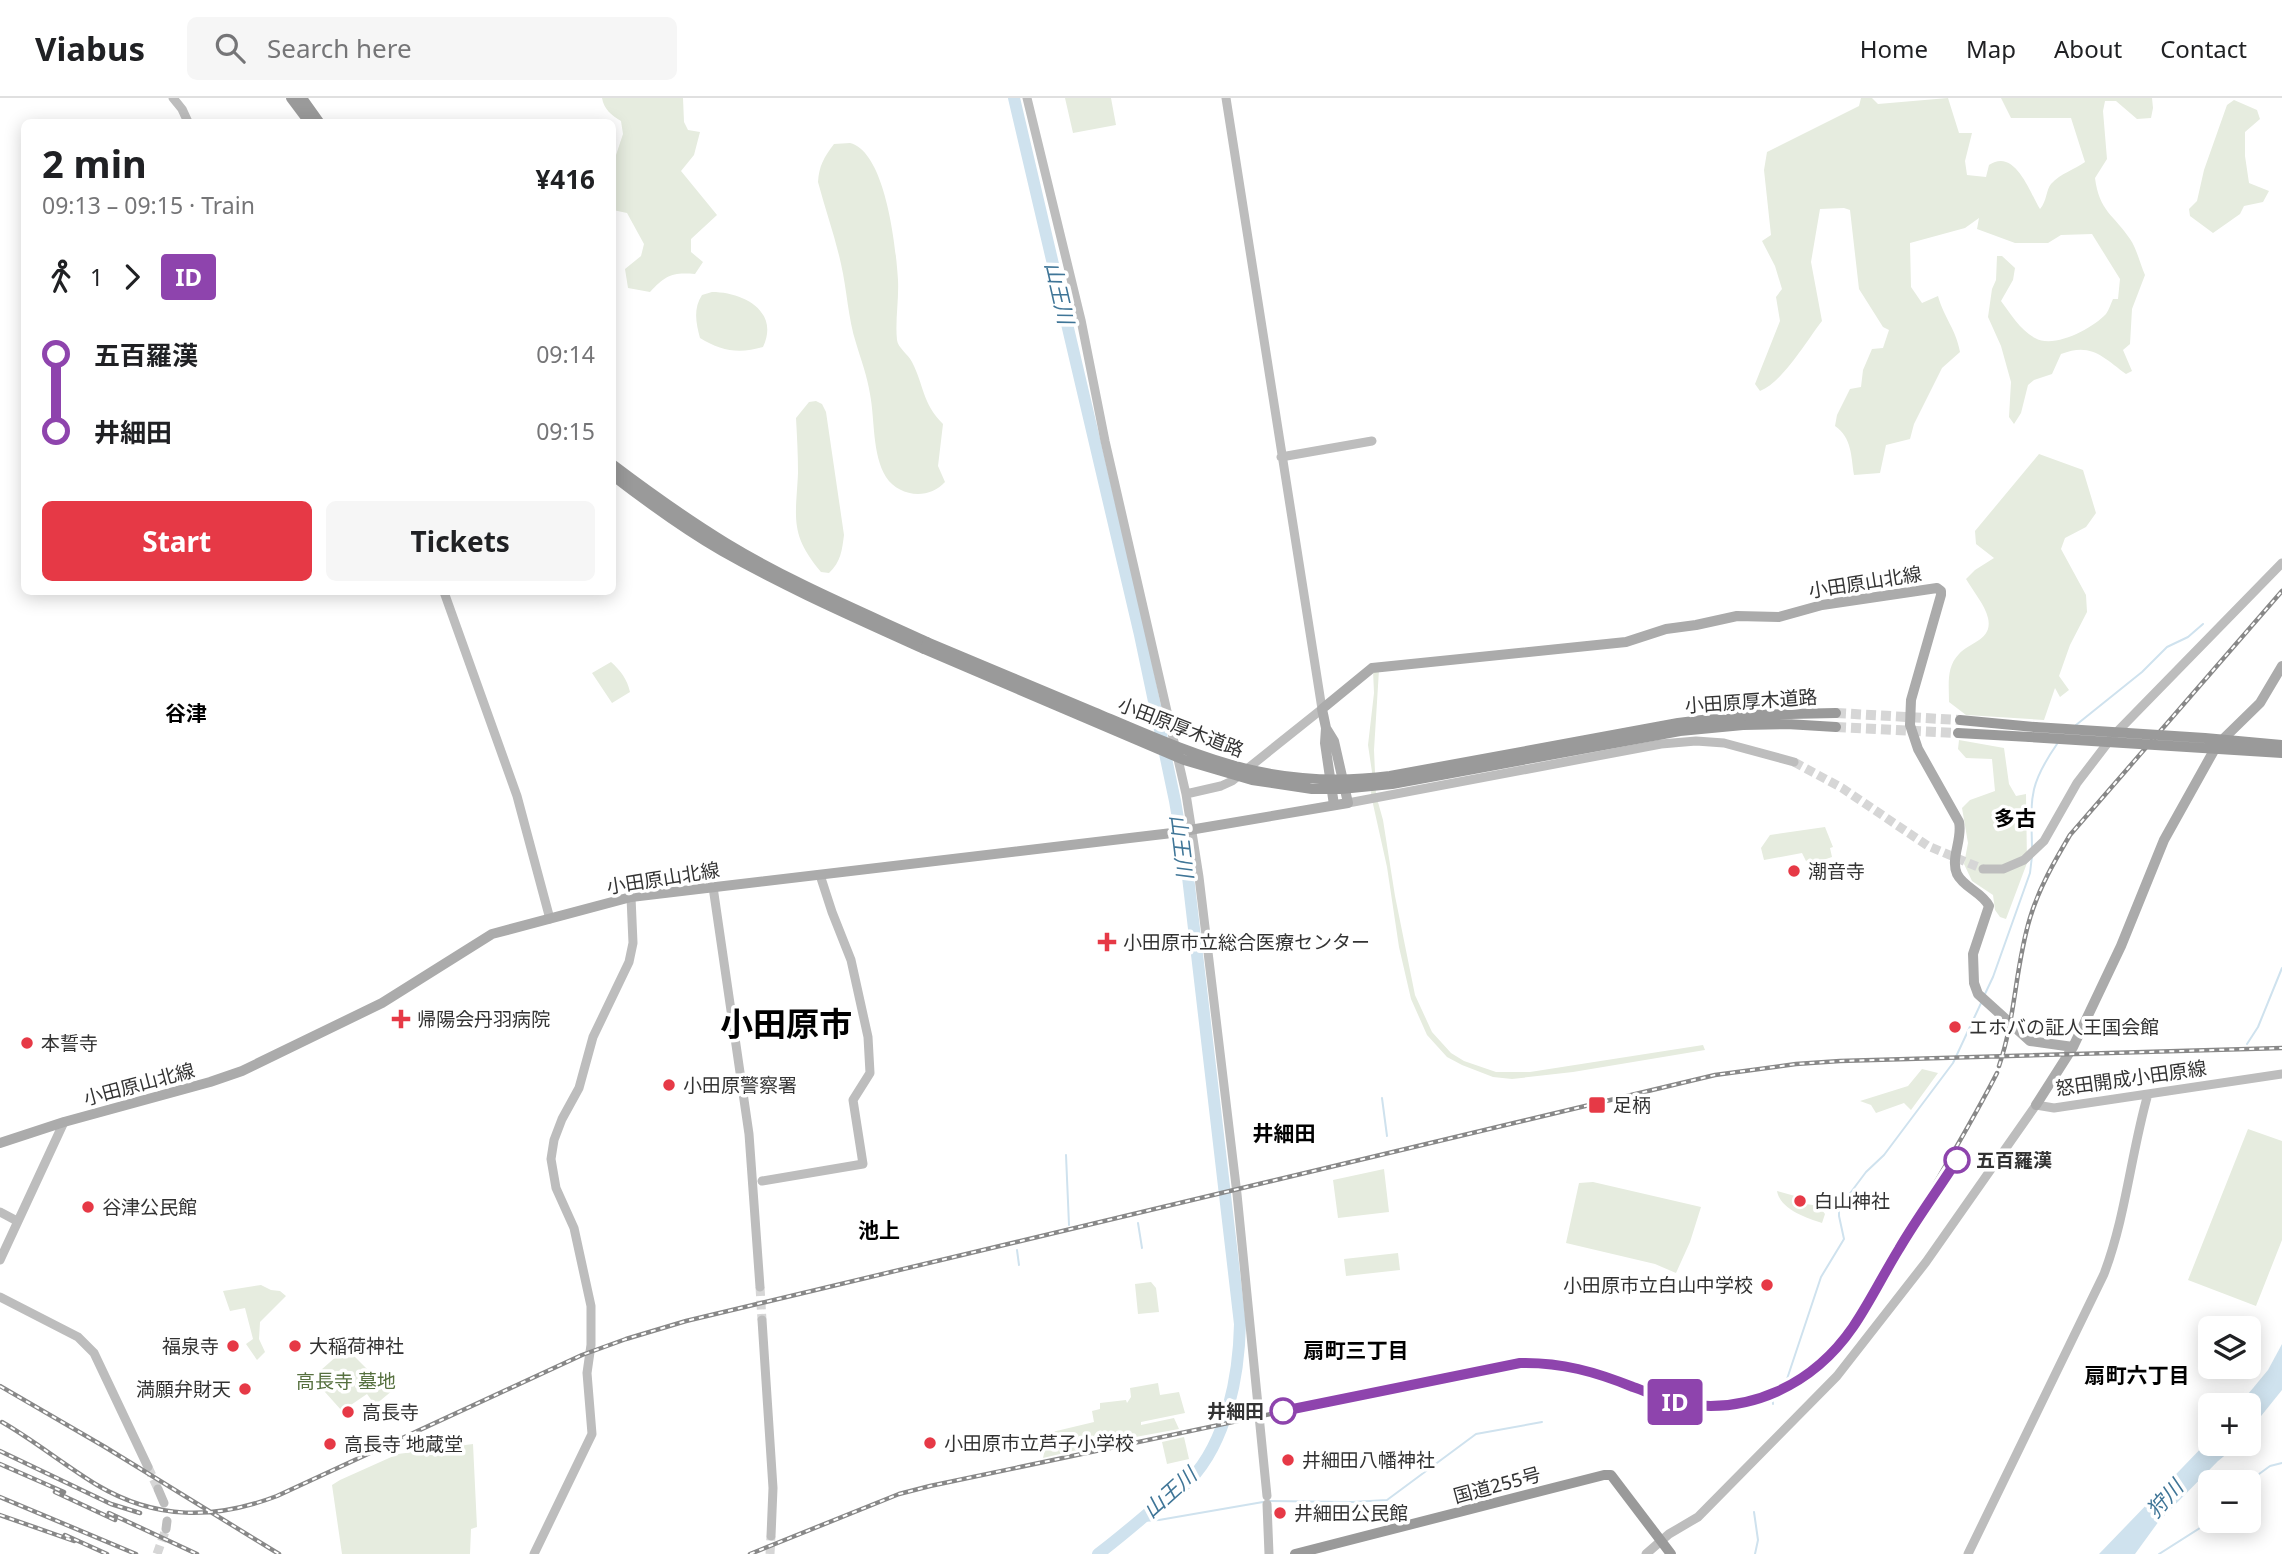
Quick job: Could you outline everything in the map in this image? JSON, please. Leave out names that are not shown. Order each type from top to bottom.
[{"type":"highway","points":[[295,98],[307,119]]},
{"type":"highway","points":[[295,98],[316,119]]},
{"type":"highway","name":"小田原厚木道路","points":[[616,467],[728,544],[926,646]]},
{"type":"highway","name":"小田原厚木道路","points":[[616,478],[651,505],[722,551],[818,601],[1184,760],[1252,780],[1311,789],[1392,784],[1742,720],[1836,713]]},
{"type":"highway","name":"小田原厚木道路","points":[[1742,720],[1836,727]]},
{"type":"highway","points":[[1960,720],[2033,732],[2282,753]]},
{"type":"highway","points":[[1958,733],[2033,732],[2204,738],[2282,745]]},
{"type":"highway","name":"国道255号","points":[[1295,1554],[1604,1475],[1611,1475],[1623,1488],[1671,1554]]},
{"type":"main road","name":"小田原山北線","points":[[1322,709],[1372,668],[1626,642],[1658,631],[1737,616],[1779,617],[1822,605],[1937,588],[1941,595],[1911,700],[1910,725],[1918,748],[1959,822],[1961,829],[1955,863],[1957,873],[1964,883],[1986,899],[1989,906],[1972,962],[1975,989],[1985,1003],[2030,1041],[2073,1047]]},
{"type":"main road","points":[[2036,1105],[2073,1047],[2121,946],[2164,840],[2217,745],[2260,703],[2282,666]]},
{"type":"main road","points":[[1322,709],[1334,805]]},
{"type":"main road","points":[[1326,728],[1334,741],[1348,803]]},
{"type":"main road","name":"小田原山北線","points":[[0,1143],[242,1071],[382,1003],[492,934],[631,897],[1189,831],[1348,803]]},
{"type":"street","points":[[173,98],[187,119]]},
{"type":"street","points":[[1027,98],[1081,320],[1105,441],[1186,794],[1237,1194],[1267,1500],[1269,1554]]},
{"type":"street","points":[[1186,794],[1232,781],[1322,709],[1226,98]]},
{"type":"street","points":[[1281,457],[1372,441]]},
{"type":"street","points":[[1983,869],[2003,869],[2024,860],[2044,841],[2077,783],[2113,736],[2282,563]]},
{"type":"street","points":[[445,595],[517,796],[550,919]]},
{"type":"street","points":[[1348,803],[1661,744],[1696,741],[1724,743],[1794,762]]},
{"type":"street","points":[[762,1181],[863,1164],[853,1100],[870,1073],[868,1037],[851,960],[820,875]]},
{"type":"street","points":[[713,887],[746,1108],[760,1287]]},
{"type":"street","points":[[534,1554],[592,1434],[587,1373],[591,1345],[591,1306],[574,1228],[556,1188],[551,1159],[554,1140],[562,1119],[579,1088],[593,1037],[629,962],[633,943],[631,897]]},
{"type":"street","name":"怒田開成小田原線","points":[[1646,1554],[1661,1540],[1698,1517],[1837,1376],[1926,1262],[2036,1105],[2054,1108],[2282,1074]]},
{"type":"street","points":[[1968,1554],[2104,1274],[2113,1250],[2137,1131],[2148,1094]]},
{"type":"street","points":[[0,1261],[64,1122]]},
{"type":"street","points":[[0,1212],[17,1221]]},
{"type":"street","points":[[0,1297],[78,1338],[94,1353],[148,1467]]},
{"type":"street","points":[[762,1320],[773,1488],[771,1536]]},
{"type":"street","points":[[158,1489],[164,1503]]},
{"type":"green space","points":[[602,98],[683,98],[684,122],[688,130],[700,132],[694,155],[681,171],[717,215],[691,239],[691,252],[703,262],[695,274],[670,276],[650,292],[628,288],[625,269],[641,256],[644,244],[627,213],[616,211],[616,155],[623,134],[621,121],[604,105]]},
{"type":"green space","points":[[1065,98],[1111,98],[1116,125],[1073,133]]},
{"type":"green space","points":[[1861,98],[1872,98],[1878,104],[1948,98],[1959,133],[1972,133],[1965,161],[1967,175],[1986,177],[1989,165],[1998,161],[2007,162],[2020,174],[2040,209],[2051,184],[2085,162],[2071,118],[2011,118],[2001,98],[2152,98],[2151,118],[2137,119],[2116,101],[2105,101],[2103,111],[2107,159],[2095,178],[2100,198],[2132,243],[2145,275],[2132,309],[2130,344],[2123,350],[2132,371],[2126,374],[2103,357],[2089,351],[2061,354],[2052,374],[2028,385],[2021,413],[2014,424],[2009,417],[2011,382],[2001,346],[1988,317],[1996,280],[1997,256],[2002,256],[2015,268],[2013,280],[2001,301],[2025,331],[2043,341],[2072,336],[2100,320],[2113,299],[2118,299],[2120,279],[2092,234],[2061,235],[2048,243],[2015,243],[1977,229],[1979,218],[1965,228],[1910,243],[1911,287],[1922,303],[1938,296],[1960,352],[1942,368],[1914,424],[1910,439],[1886,445],[1880,473],[1854,475],[1848,442],[1835,426],[1837,415],[1850,389],[1861,387],[1863,370],[1872,349],[1883,348],[1889,330],[1883,327],[1859,289],[1850,210],[1820,209],[1811,262],[1822,321],[1786,370],[1760,391],[1755,384],[1780,321],[1776,297],[1782,289],[1775,266],[1762,241],[1771,235],[1764,170],[1767,152],[1859,106]]},
{"type":"green space","points":[[2234,100],[2257,110],[2260,119],[2245,132],[2249,183],[2269,191],[2263,202],[2244,206],[2240,214],[2213,233],[2190,216],[2189,209],[2197,201],[2204,170],[2227,105]]},
{"type":"green space","points":[[850,143],[862,150],[872,164],[887,203],[898,280],[897,340],[916,370],[931,409],[943,424],[938,466],[945,482],[923,494],[898,489],[881,468],[869,387],[853,333],[839,254],[818,182],[823,162],[834,144]]},
{"type":"green space","points":[[712,292],[735,296],[756,306],[767,323],[763,347],[730,350],[700,338],[697,306],[702,295]]},
{"type":"green space","points":[[809,402],[822,404],[826,412],[844,535],[842,551],[829,573],[821,572],[804,547],[799,536],[796,514],[796,418]]},
{"type":"green space","points":[[2039,454],[2083,470],[2096,513],[2086,527],[2065,538],[2061,549],[2086,595],[2087,612],[2070,645],[2059,676],[2069,690],[2060,697],[2055,688],[2044,720],[1966,715],[1949,702],[1950,670],[1959,654],[1980,640],[1989,625],[1984,608],[1966,579],[1994,558],[1976,544],[1975,531]]},
{"type":"green space","points":[[611,662],[623,676],[630,692],[612,703],[592,673]]},
{"type":"green space","points":[[1373,670],[1379,670],[1374,750],[1376,795],[1415,995],[1432,1032],[1451,1053],[1464,1061],[1496,1072],[1530,1072],[1703,1045],[1705,1050],[1573,1072],[1512,1079],[1493,1077],[1462,1065],[1447,1057],[1427,1035],[1411,999],[1371,795],[1372,772],[1368,745],[1374,693]]},
{"type":"green space","points":[[1959,740],[2004,748],[2009,784],[2016,796],[2026,794],[2027,863],[2006,919],[2000,917],[1995,910],[1993,895],[1972,881],[1964,864],[1968,843],[1962,808],[1970,800],[1995,791],[1992,759],[1966,758],[1958,749]]},
{"type":"green space","points":[[1825,827],[1833,847],[1830,848],[1832,857],[1823,860],[1824,866],[1807,863],[1802,853],[1764,860],[1761,848],[1770,835]]},
{"type":"green space","points":[[1922,1069],[1938,1073],[1911,1110],[1904,1103],[1876,1113],[1871,1105],[1860,1101],[1908,1086]]},
{"type":"green space","points":[[2248,1129],[2282,1141],[2282,1240],[2256,1306],[2188,1280]]},
{"type":"green space","points":[[1384,1169],[1389,1212],[1338,1218],[1333,1180]]},
{"type":"green space","name":"小田原市立白山中学校","points":[[1593,1182],[1701,1207],[1690,1242],[1676,1273],[1655,1264],[1566,1243],[1579,1183]]},
{"type":"green space","points":[[1777,1191],[1802,1198],[1806,1204],[1819,1206],[1825,1214],[1822,1223],[1788,1208]]},
{"type":"green space","points":[[1398,1253],[1400,1270],[1346,1276],[1344,1259]]},
{"type":"green space","points":[[1151,1282],[1156,1288],[1159,1312],[1138,1314],[1135,1284]]},
{"type":"green space","points":[[261,1285],[280,1291],[286,1296],[260,1322],[259,1339],[265,1352],[257,1360],[246,1344],[253,1339],[245,1308],[230,1311],[223,1291]]},
{"type":"green space","name":"高長寺 墓地","points":[[346,1348],[375,1377],[380,1375],[393,1390],[375,1405],[367,1394],[342,1411],[316,1382],[321,1370]]},
{"type":"green space","points":[[1158,1383],[1160,1395],[1179,1392],[1185,1413],[1141,1422],[1141,1425],[1174,1418],[1179,1429],[1043,1458],[1045,1449],[1030,1452],[1027,1438],[1094,1422],[1092,1411],[1100,1409],[1100,1403],[1126,1400],[1127,1403],[1131,1397],[1130,1388]]},
{"type":"green space","points":[[1184,1437],[1189,1459],[1167,1464],[1162,1442]]},
{"type":"green space","points":[[473,1444],[477,1527],[471,1529],[470,1554],[342,1554],[332,1485],[398,1454]]},
{"type":"water","points":[[2282,1344],[2282,1390],[2261,1416],[2261,1393],[2249,1393],[2268,1370]]},
{"type":"water","name":"狩川","points":[[2198,1451],[2198,1456],[2224,1456],[2209,1470],[2198,1470],[2198,1481],[2159,1521],[2135,1554],[2099,1554]]},
{"type":"waterway","name":"山王川","points":[[1014,98],[1140,635],[1175,801],[1188,877],[1240,1324],[1237,1364],[1228,1406],[1222,1427],[1203,1464],[1186,1484],[1098,1554]]},
{"type":"waterway","points":[[2076,725],[2142,672],[2167,647],[2188,637],[2203,624]]},
{"type":"waterway","points":[[2032,847],[2033,793],[2041,771],[2057,744]]},
{"type":"waterway","points":[[1984,996],[2030,873],[2032,856]]},
{"type":"waterway","points":[[2247,1044],[2258,1027],[2282,968]]},
{"type":"waterway","points":[[1773,1404],[1776,1391],[1786,1382],[1821,1277],[1844,1239],[1839,1208],[1866,1172],[1884,1155],[1953,1063],[1982,1001]]},
{"type":"waterway","points":[[1382,1098],[1387,1136]]},
{"type":"waterway","points":[[1066,1155],[1069,1225]]},
{"type":"waterway","points":[[1138,1223],[1142,1248]]},
{"type":"waterway","points":[[1017,1250],[1019,1265]]},
{"type":"waterway","points":[[1269,1501],[1387,1500],[1476,1434],[1542,1422]]},
{"type":"waterway","points":[[2261,1473],[2270,1466],[2282,1463]]},
{"type":"waterway","points":[[1141,1521],[1263,1502]]},
{"type":"waterway","points":[[1754,1512],[1758,1540],[1755,1554]]},
{"type":"waterway","points":[[2159,1554],[2198,1529]]},
{"type":"tunnel","points":[[1836,713],[1960,720]]},
{"type":"tunnel","points":[[1836,727],[1958,733]]},
{"type":"tunnel","points":[[1794,762],[1842,788],[1928,846],[1983,869]]},
{"type":"tunnel","points":[[760,1287],[762,1320]]},
{"type":"tunnel","points":[[148,1467],[158,1489]]},
{"type":"tunnel","points":[[157,1554],[166,1529]]},
{"type":"tunnel","points":[[770,1554],[771,1536]]},
{"type":"railway","points":[[1999,1066],[2009,1029],[2030,918],[2042,886],[2070,835],[2282,591]]},
{"type":"railway","points":[[2,1422],[119,1497],[141,1505],[186,1513],[231,1509],[277,1496],[582,1355],[686,1321],[1715,1075],[1840,1061],[2282,1048]]},
{"type":"railway","points":[[750,1554],[899,1494],[930,1486],[1508,1364],[1544,1363],[1579,1368],[1686,1405],[1741,1404],[1777,1392],[1808,1373],[1834,1348],[1857,1318],[1997,1073]]},
{"type":"railway","points":[[0,1386],[279,1554]]},
{"type":"railway","points":[[0,1451],[111,1504],[140,1513]]},
{"type":"railway","points":[[0,1464],[64,1492]]},
{"type":"railway","points":[[55,1492],[115,1520]]},
{"type":"railway","points":[[0,1497],[136,1554]]},
{"type":"railway","points":[[109,1513],[197,1554]]},
{"type":"railway","points":[[0,1515],[74,1541]]},
{"type":"railway","points":[[65,1535],[107,1554]]},
{"type":"train","name":"ID","points":[[1283,1411],[1520,1363],[1578,1367],[1674,1402],[1696,1406],[1745,1403],[1771,1395],[1800,1380],[1838,1347],[1870,1300],[1899,1247],[1957,1160]]},
{"type":"place","name":"潮音寺","points":[[1794,871]]},
{"type":"place","name":"小田原市立総合医療センター","points":[[1107,942]]},
{"type":"place","name":"帰陽会丹羽病院","points":[[401,1019]]},
{"type":"place","name":"エホバの証人王国会館","points":[[1955,1027]]},
{"type":"place","name":"本誓寺","points":[[27,1043]]},
{"type":"place","name":"小田原警察署","points":[[669,1085]]},
{"type":"place","name":"足柄","points":[[1597,1105]]},
{"type":"place","name":"五百羅漢","points":[[1957,1160]]},
{"type":"place","name":"白山神社","points":[[1800,1201]]},
{"type":"place","name":"谷津公民館","points":[[88,1207]]},
{"type":"place","name":"小田原市立白山中学校","points":[[1767,1285]]},
{"type":"place","name":"福泉寺","points":[[233,1346]]},
{"type":"place","name":"大稲荷神社","points":[[295,1346]]},
{"type":"place","name":"満願弁財天","points":[[245,1389]]},
{"type":"place","name":"井細田","points":[[1283,1411]]},
{"type":"place","name":"高長寺","points":[[348,1412]]},
{"type":"place","name":"小田原市立芦子小学校","points":[[930,1443]]},
{"type":"place","name":"高長寺 地蔵堂","points":[[330,1444]]},
{"type":"place","name":"井細田八幡神社","points":[[1288,1460]]},
{"type":"place","name":"井細田公民館","points":[[1280,1513]]},
{"type":"district","name":"谷津","points":[[186,714]]},
{"type":"district","name":"多古","points":[[2015,819]]},
{"type":"district","name":"小田原市","points":[[786,1024]]},
{"type":"district","name":"井細田","points":[[1284,1134]]},
{"type":"district","name":"池上","points":[[879,1231]]},
{"type":"district","name":"扇町三丁目","points":[[1356,1351]]},
{"type":"district","name":"扇町六丁目","points":[[2137,1376]]}]
